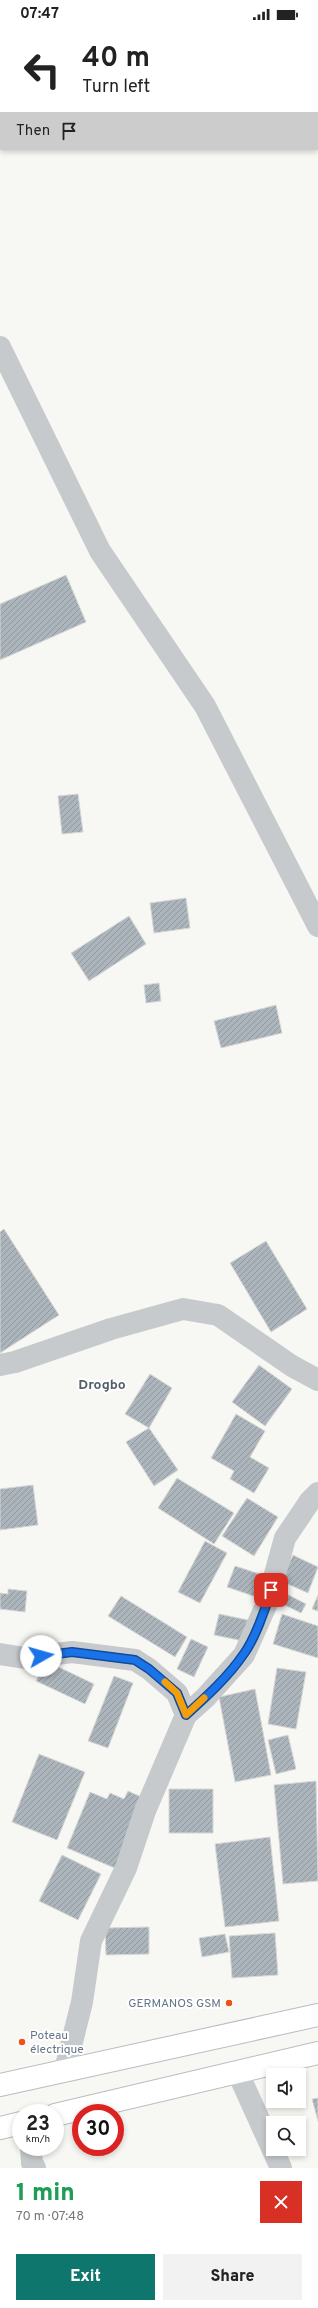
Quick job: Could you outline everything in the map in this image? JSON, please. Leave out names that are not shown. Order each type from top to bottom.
[{"type":"main road","points":[[0,2085],[65,2070],[222,2038],[318,2015]]},
{"type":"main road","points":[[64,2113],[318,2053]]},
{"type":"main road","points":[[0,2128],[12,2125]]},
{"type":"street","points":[[0,347],[100,551],[205,706],[318,926]]},
{"type":"street","points":[[0,1365],[15,1362],[111,1329],[183,1309],[218,1315],[292,1366],[318,1380]]},
{"type":"street","points":[[65,2070],[82,2002],[91,1941],[126,1868],[145,1811],[186,1715],[205,1698],[244,1655],[267,1603],[285,1538],[310,1501],[318,1493]]},
{"type":"street","points":[[0,1654],[25,1658],[72,1652],[135,1660],[149,1669],[177,1693],[186,1715]]},
{"type":"street","points":[[238,2073],[281,2168]]},
{"type":"street","points":[[32,2156],[32,2163],[35,2168]]},
{"type":"building","points":[[66,575],[86,622],[0,660],[0,604]]},
{"type":"building","points":[[78,794],[83,832],[62,834],[58,796]]},
{"type":"building","points":[[186,898],[190,928],[154,933],[150,903]]},
{"type":"building","points":[[129,916],[146,944],[89,981],[71,953]]},
{"type":"building","points":[[159,983],[161,1001],[146,1003],[144,985]]},
{"type":"building","points":[[276,1005],[282,1033],[221,1048],[214,1021]]},
{"type":"building","points":[[4,1229],[59,1315],[0,1353],[0,1232]]},
{"type":"building","points":[[266,1241],[307,1309],[271,1332],[230,1263]]},
{"type":"building","points":[[259,1365],[292,1389],[265,1426],[232,1402]]},
{"type":"building","points":[[150,1374],[172,1388],[149,1428],[125,1414]]},
{"type":"building","points":[[236,1414],[265,1431],[250,1457],[269,1468],[254,1493],[230,1479],[234,1471],[211,1458]]},
{"type":"building","points":[[149,1428],[178,1470],[154,1486],[126,1442]]},
{"type":"building","points":[[177,1478],[234,1513],[214,1544],[158,1508]]},
{"type":"building","points":[[33,1485],[38,1525],[0,1530],[0,1489]]},
{"type":"building","points":[[247,1498],[278,1517],[254,1556],[222,1536]]},
{"type":"building","points":[[205,1541],[227,1553],[200,1603],[178,1592]]},
{"type":"building","points":[[293,1555],[318,1567],[308,1593],[281,1581]]},
{"type":"building","points":[[235,1566],[269,1577],[262,1599],[227,1587]]},
{"type":"building","points":[[8,1589],[27,1591],[25,1612],[0,1609],[0,1593],[8,1594]]},
{"type":"building","points":[[283,1592],[306,1604],[301,1613],[278,1602]]},
{"type":"building","points":[[318,1595],[318,1611],[312,1609]]},
{"type":"building","points":[[121,1596],[187,1637],[175,1657],[108,1616]]},
{"type":"building","points":[[219,1614],[248,1620],[243,1641],[214,1635]]},
{"type":"building","points":[[282,1614],[318,1626],[318,1658],[273,1644]]},
{"type":"building","points":[[191,1639],[208,1647],[194,1677],[177,1669]]},
{"type":"building","points":[[46,1661],[94,1684],[85,1704],[36,1681]]},
{"type":"building","points":[[277,1668],[306,1672],[296,1729],[268,1724]]},
{"type":"building","points":[[114,1676],[133,1683],[108,1748],[88,1741]]},
{"type":"building","points":[[255,1689],[271,1775],[235,1782],[219,1697]]},
{"type":"building","points":[[288,1735],[296,1769],[276,1774],[268,1740]]},
{"type":"building","points":[[39,1754],[85,1772],[57,1840],[12,1822]]},
{"type":"building","points":[[316,1781],[318,1881],[283,1884],[274,1785]]},
{"type":"building","points":[[169,1789],[213,1789],[213,1833],[169,1833]]},
{"type":"building","points":[[128,1791],[146,1799],[117,1869],[67,1848],[90,1792],[107,1799],[110,1793],[124,1799]]},
{"type":"building","points":[[270,1837],[279,1921],[225,1927],[215,1844]]},
{"type":"building","points":[[62,1855],[101,1874],[78,1920],[39,1901]]},
{"type":"building","points":[[149,1927],[149,1954],[106,1955],[105,1928]]},
{"type":"building","points":[[275,1933],[278,1975],[232,1978],[229,1936]]},
{"type":"building","points":[[225,1934],[229,1952],[202,1957],[199,1938]]},
{"type":"building","points":[[318,2098],[318,2121],[312,2099]]},
{"type":"slow traffic","points":[[165,1682],[177,1693],[186,1715],[204,1698]]},
{"type":"place","name":"GERMANOS GSM","points":[[229,2003]]},
{"type":"place","name":"Poteau électrique","points":[[22,2042]]},
{"type":"district","name":"Drogbo","points":[[102,1384]]},
{"type":"route","points":[[41,1656],[72,1652],[135,1660],[149,1669],[177,1693],[186,1715],[205,1698],[244,1655],[267,1603],[271,1590]]}]
